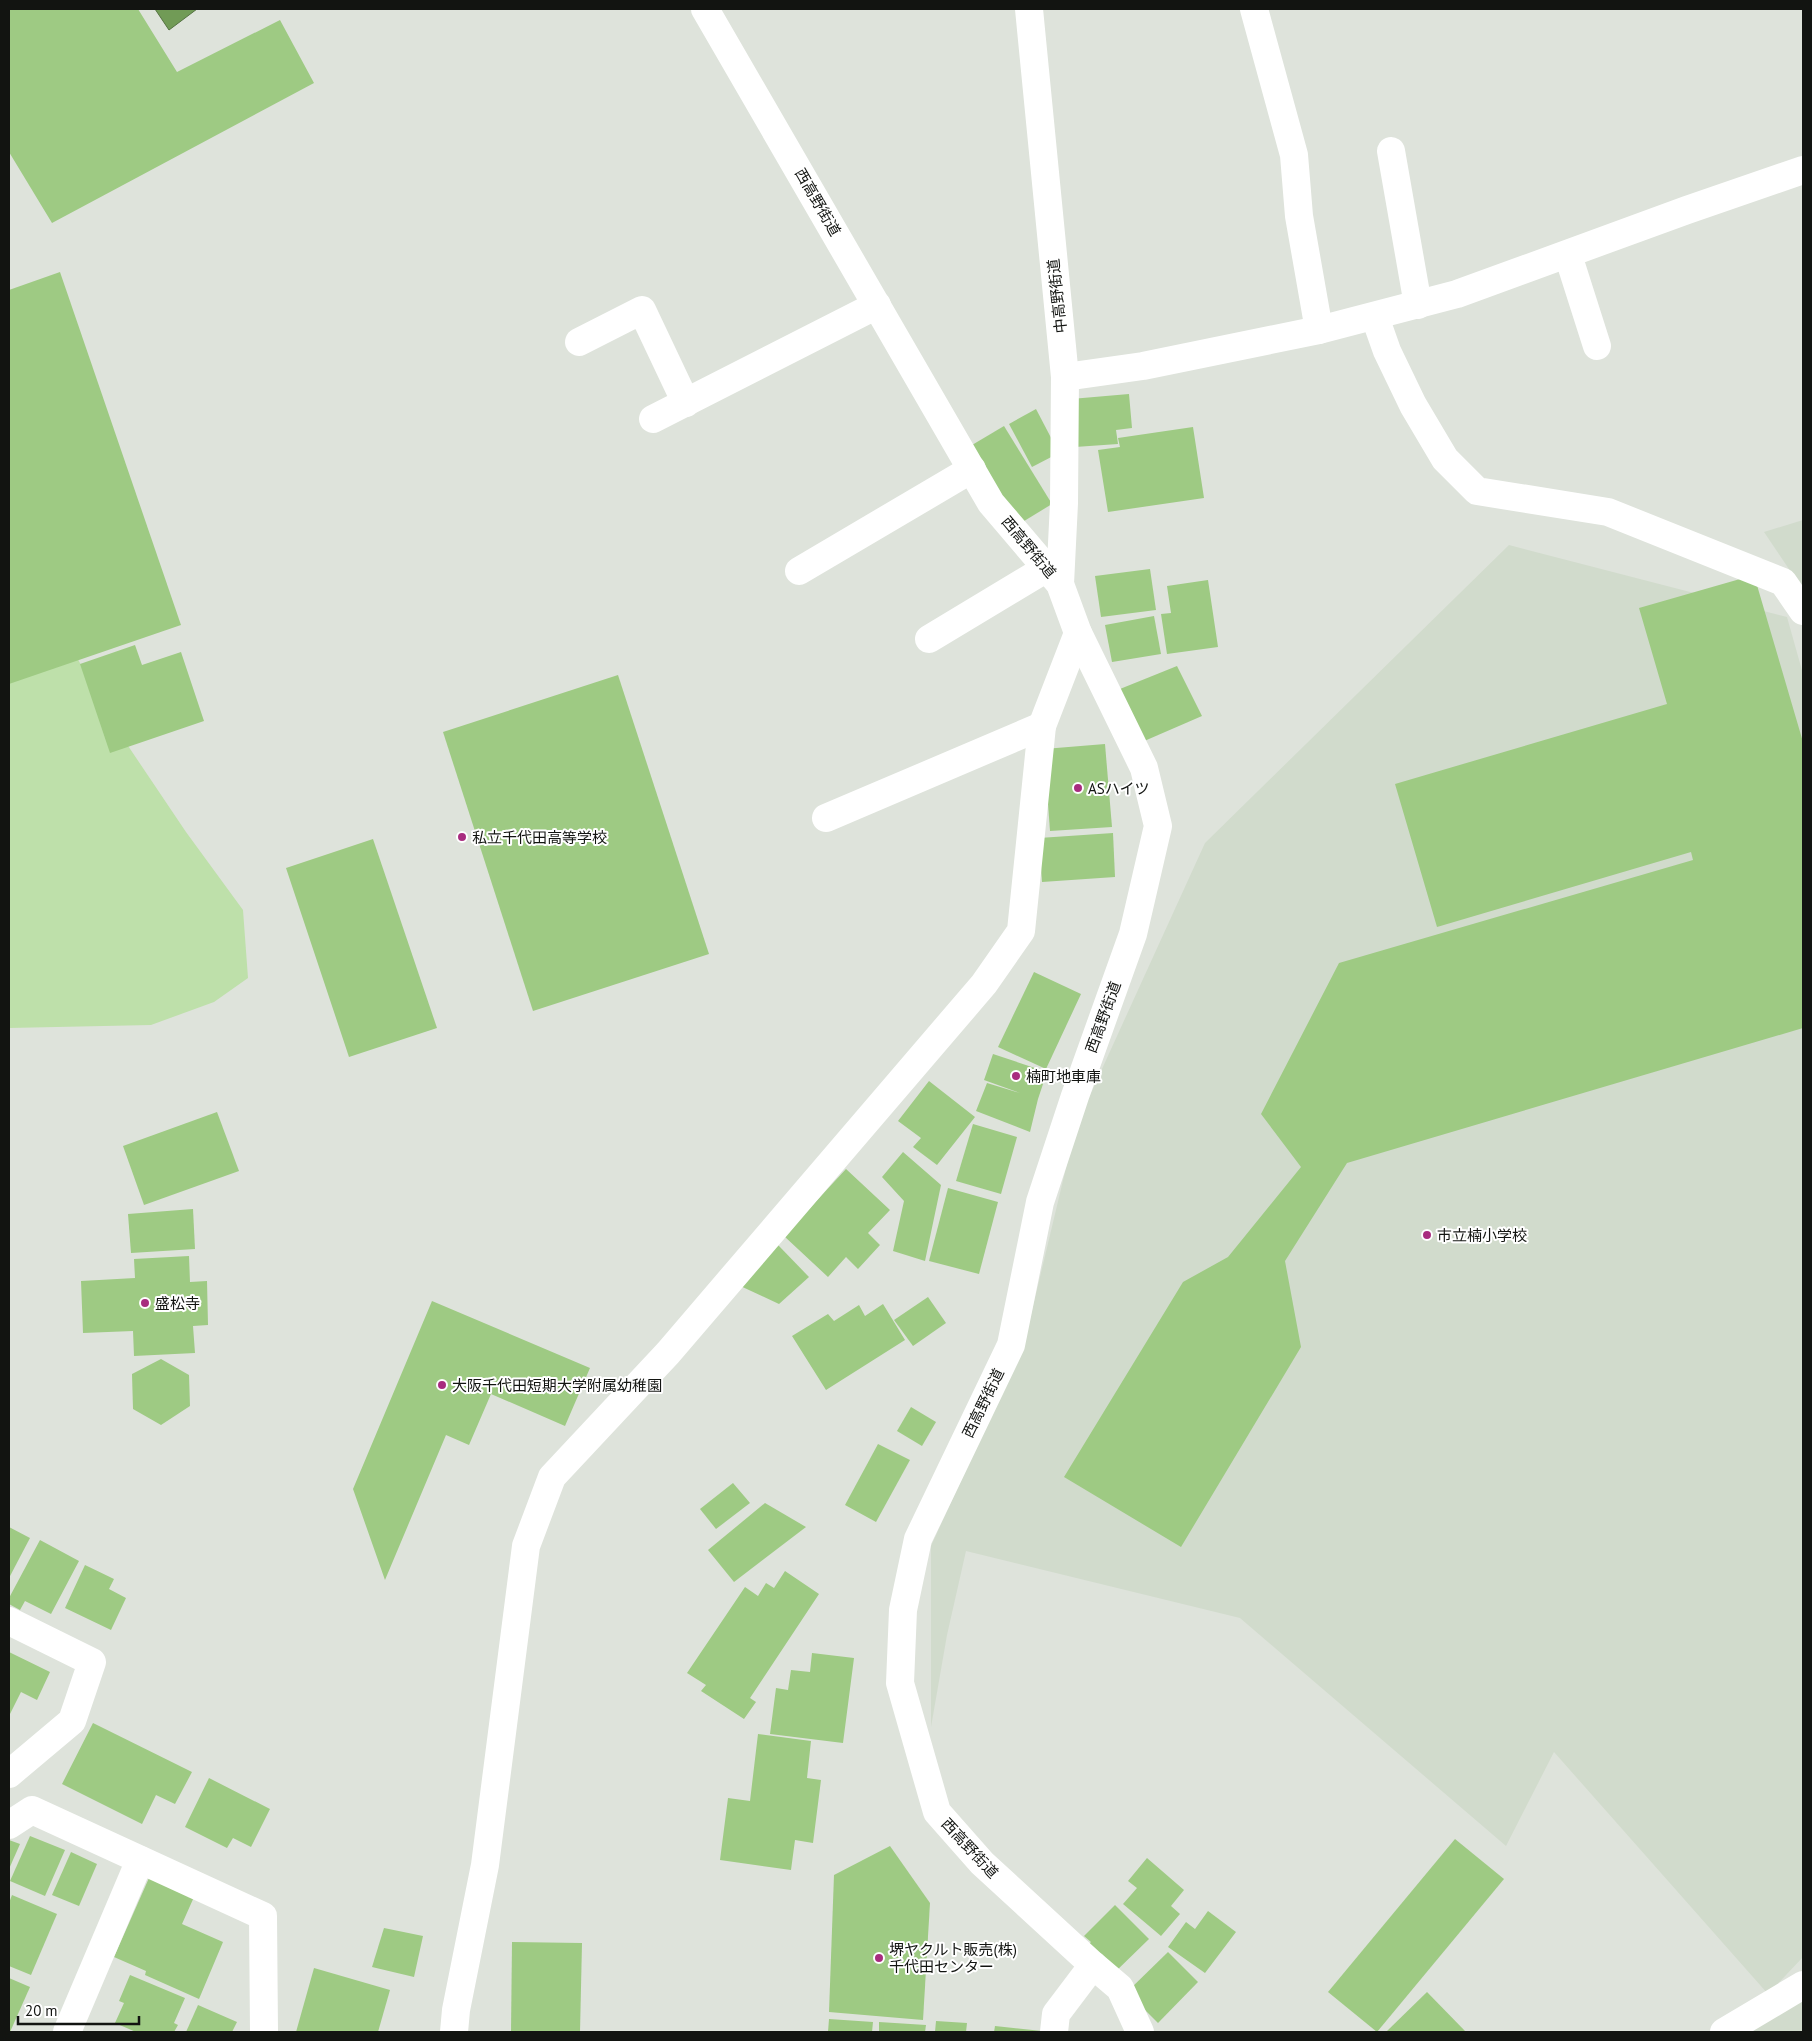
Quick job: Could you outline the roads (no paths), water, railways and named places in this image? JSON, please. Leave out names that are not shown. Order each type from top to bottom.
[{"type":"street","name":"西高野街道","points":[[705,9],[991,503],[1054,576],[1078,633],[1144,768],[1158,826],[1133,934],[1075,1096],[1040,1202],[1011,1345],[918,1539],[903,1610],[900,1683],[937,1812],[982,1863],[1120,1988],[1140,2032]]},
{"type":"street","name":"中高野街道","points":[[1029,9],[1065,377],[1064,503],[1054,576]]},
{"type":"street","points":[[1254,9],[1294,155],[1299,216],[1319,330]]},
{"type":"street","points":[[1391,151],[1418,305]]},
{"type":"street","points":[[1065,377],[1143,366],[1376,317],[1457,294],[1803,170]]},
{"type":"street","points":[[1568,255],[1597,346]]},
{"type":"street","points":[[653,419],[877,305]]},
{"type":"street","points":[[579,342],[642,310],[686,403]]},
{"type":"street","points":[[1376,317],[1387,351],[1418,413],[1445,459],[1477,492],[1608,512],[1783,582],[1803,611]]},
{"type":"street","points":[[799,571],[972,469]]},
{"type":"street","points":[[929,639],[1054,576]]},
{"type":"street","points":[[454,2032],[456,2010],[485,1864],[526,1546],[552,1477],[687,1330],[984,984],[1021,930],[1042,726],[1078,633]]},
{"type":"street","points":[[826,818],[1042,726]]},
{"type":"street","points":[[9,1622],[92,1662],[72,1721],[9,1774]]},
{"type":"street","points":[[9,1826],[32,1810],[263,1916],[264,2032]]},
{"type":"street","points":[[67,2032],[140,1860]]},
{"type":"street","points":[[1054,2032],[1056,2014],[1093,1965]]},
{"type":"street","points":[[1724,2032],[1803,1985]]},
{"type":"place","name":"ASハイツ","points":[[1078,788]]},
{"type":"place","name":"私立千代田高等学校","points":[[462,837]]},
{"type":"place","name":"楠町地車庫","points":[[1016,1076]]},
{"type":"place","name":"市立楠小学校","points":[[1427,1235]]},
{"type":"place","name":"盛松寺","points":[[145,1303]]},
{"type":"place","name":"大阪千代田短期大学附属幼稚園","points":[[442,1385]]},
{"type":"place","name":"堺ヤクルト販売(株) 千代田センター","points":[[879,1958]]}]
